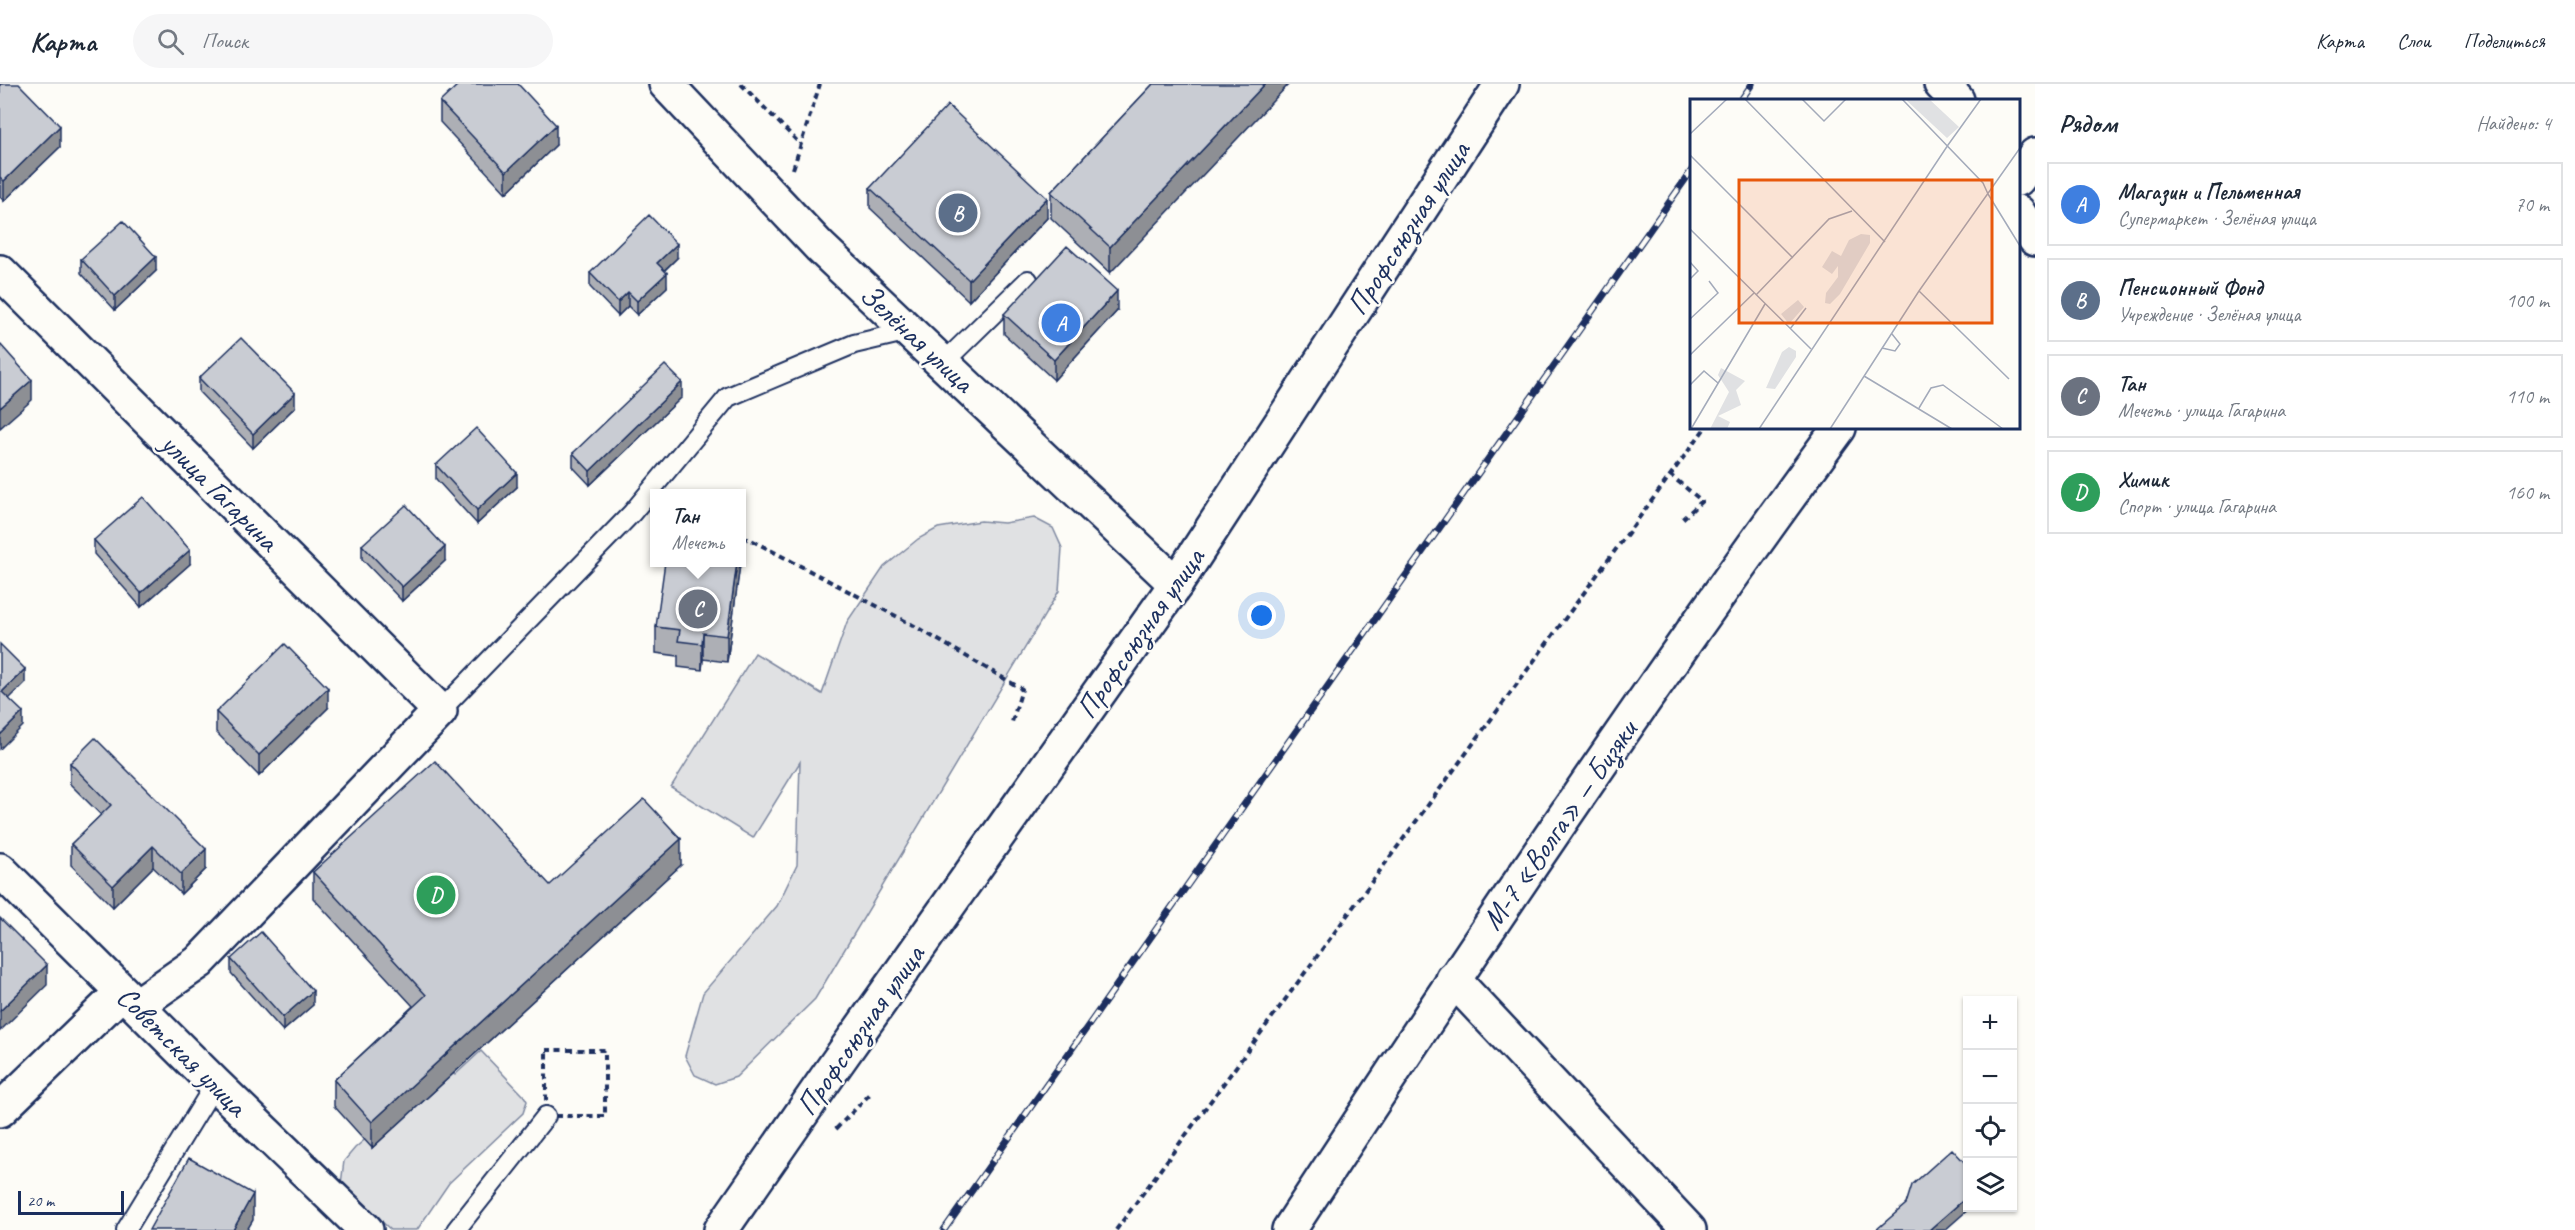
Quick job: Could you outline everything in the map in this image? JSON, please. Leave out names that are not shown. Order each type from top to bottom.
[{"type":"street","name":"Зелёная улица","points":[[666,84],[820,247],[1176,584]]},
{"type":"street","name":"Профсоюзная улица","points":[[721,1230],[1176,584],[1502,84]]},
{"type":"street","points":[[1941,84],[1956,99]]},
{"type":"street","points":[[2020,178],[2035,155]]},
{"type":"street","points":[[2020,214],[2035,239]]},
{"type":"street","name":"улица Гагарина","points":[[0,272],[440,711]]},
{"type":"street","name":"М-7 «Волга» — Бизяки","points":[[1289,1230],[1453,979],[1740,562],[1838,429]]},
{"type":"street","points":[[0,1110],[129,999],[198,962],[440,711]]},
{"type":"street","name":"Советская улица","points":[[0,870],[366,1230]]},
{"type":"street","points":[[1453,979],[1689,1230]]},
{"type":"lane","points":[[943,363],[1028,280]]},
{"type":"lane","points":[[652,489],[728,396],[854,344],[909,331]]},
{"type":"lane","points":[[440,711],[633,513],[650,492]]},
{"type":"lane","points":[[126,1230],[215,1084]]},
{"type":"lane","points":[[456,1230],[546,1116]]},
{"type":"path","points":[[741,84],[801,145]]},
{"type":"path","points":[[782,206],[820,84]]},
{"type":"path","points":[[1116,1230],[1704,429]]},
{"type":"path","points":[[1669,474],[1702,501],[1680,521]]},
{"type":"path","points":[[746,539],[910,624],[1022,689],[1012,722]]},
{"type":"path","points":[[546,1050],[605,1050],[605,1116],[546,1116],[546,1050]]},
{"type":"shaded area","points":[[1034,518],[1053,528],[1062,548],[1059,591],[815,999],[736,1077],[715,1084],[695,1075],[685,1056],[703,993],[777,906],[797,865],[800,762],[753,838],[671,787],[755,653],[822,694],[847,622],[884,567],[918,539],[938,528],[981,521],[1004,523]]},
{"type":"shaded area","points":[[481,1051],[524,1096],[527,1101],[523,1113],[449,1183],[417,1230],[391,1230],[341,1184],[344,1161],[355,1148],[448,1068],[455,1075]]},
{"type":"building","points":[[0,84],[19,84],[60,126],[4,181],[0,177]]},
{"type":"building","points":[[459,84],[518,84],[556,125],[506,172],[440,102]]},
{"type":"building","points":[[1153,84],[1265,84],[1110,247],[1051,192]]},
{"type":"building","points":[[948,105],[1047,198],[969,280],[870,188]]},
{"type":"building","points":[[649,215],[677,244],[657,263],[667,273],[637,301],[628,292],[618,302],[590,273]]},
{"type":"building","points":[[123,221],[156,257],[115,296],[81,259]]},
{"type":"building","points":[[1067,246],[1117,291],[1054,360],[1004,314]]},
{"type":"building","points":[[241,338],[295,393],[253,434],[199,378]]},
{"type":"building","points":[[0,344],[32,380],[0,408]]},
{"type":"building","points":[[665,365],[682,382],[590,471],[573,453]]},
{"type":"building","points":[[476,428],[517,473],[477,510],[436,465]]},
{"type":"building","points":[[143,497],[190,550],[141,593],[94,540]]},
{"type":"building","points":[[406,505],[445,547],[402,587],[362,545]]},
{"type":"building","points":[[664,567],[736,567],[727,636],[703,633],[702,644],[678,641],[680,630],[656,627]]},
{"type":"building","points":[[0,644],[25,669],[2,692],[23,712],[0,735]]},
{"type":"building","points":[[285,644],[328,688],[259,755],[216,712]]},
{"type":"building","points":[[95,738],[206,849],[181,874],[153,846],[113,886],[71,844],[111,805],[70,763]]},
{"type":"building","points":[[435,761],[550,885],[644,799],[681,839],[372,1122],[334,1080],[426,995],[313,872]]},
{"type":"building","points":[[0,918],[47,965],[0,1011]]},
{"type":"building","points":[[261,932],[313,991],[283,1017],[231,959]]},
{"type":"building","points":[[1952,1149],[1963,1161],[1963,1200],[1929,1230],[1876,1230],[1906,1204],[1912,1185]]},
{"type":"building","points":[[189,1158],[253,1194],[233,1230],[149,1230]]},
{"type":"railway","points":[[1742,99],[1752,84]]},
{"type":"railway","points":[[944,1230],[1690,173]]},
{"type":"place","name":"Пенсионный Фонд","points":[[958,213]]},
{"type":"place","name":"Магазин и Пельменная","points":[[1061,323]]},
{"type":"place","name":"Тан","points":[[698,609]]},
{"type":"place","name":"Химик","points":[[436,895]]}]
